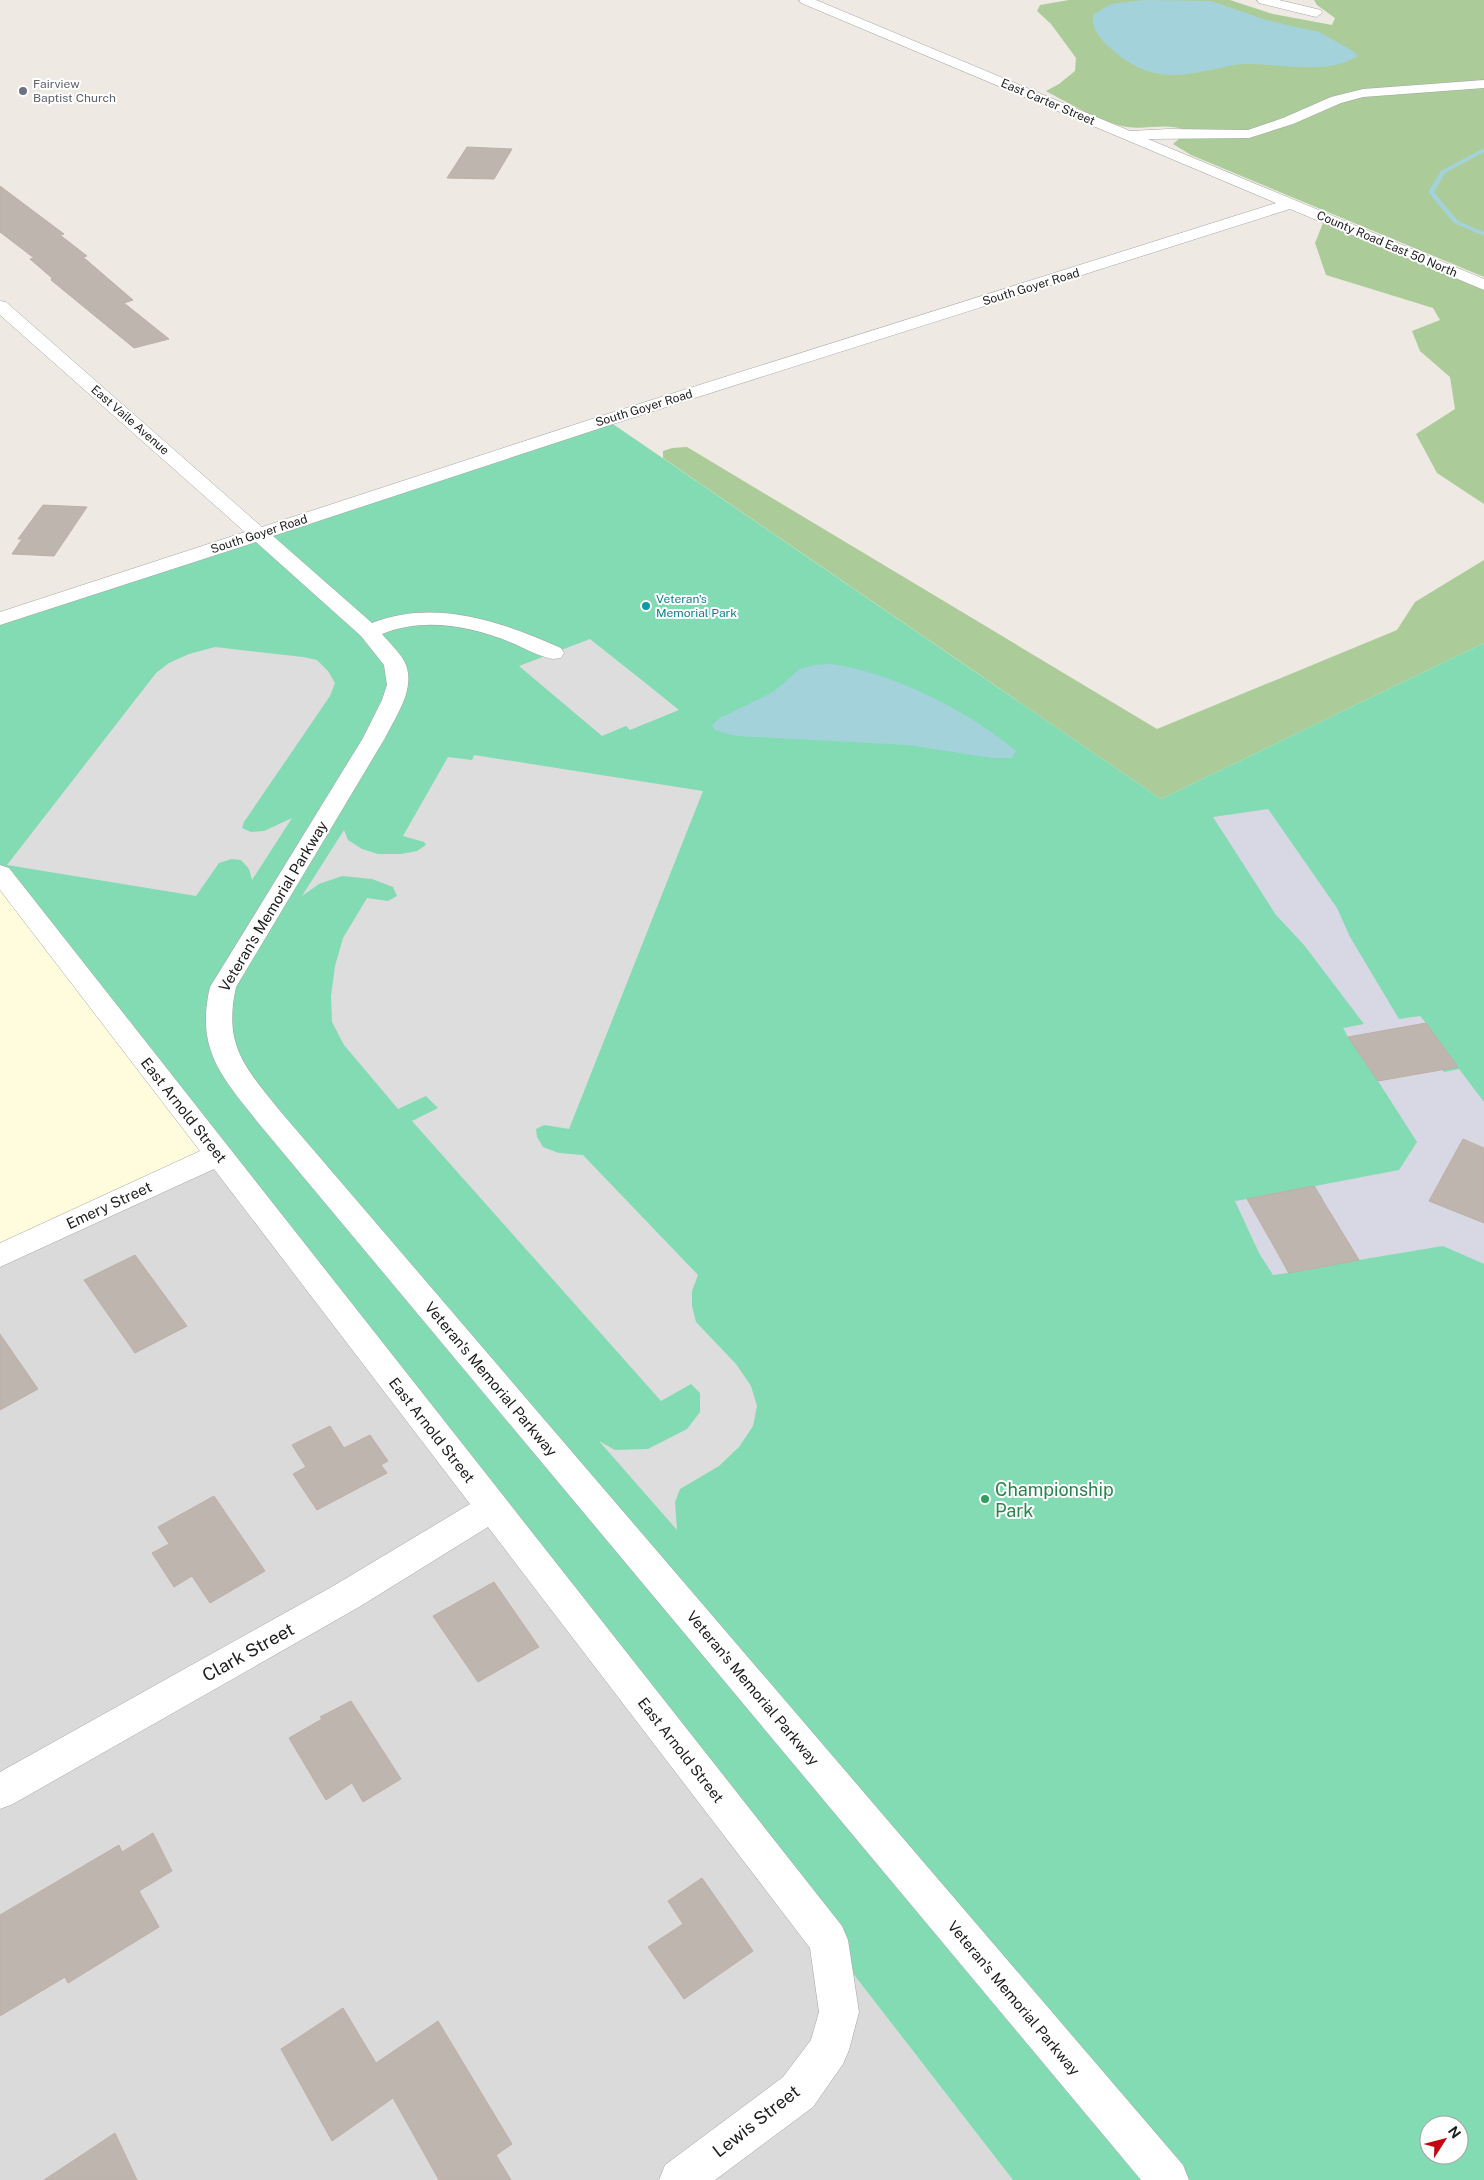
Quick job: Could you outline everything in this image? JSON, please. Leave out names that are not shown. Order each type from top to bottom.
[{"type":"street","name":"East Carter Street","points":[[805,0],[1290,204]]},
{"type":"street","points":[[1262,0],[1316,13]]},
{"type":"street","points":[[1127,135],[1169,133],[1249,134],[1288,121],[1336,100],[1363,93],[1484,84]]},
{"type":"street","name":"County Road East 50 North","points":[[1290,204],[1484,284]]},
{"type":"street","name":"South Goyer Road","points":[[0,619],[607,420],[1290,204]]},
{"type":"street","name":"East Vaile Avenue","points":[[0,306],[260,534]]},
{"type":"street","name":"Veteran's Memorial Parkway","points":[[260,534],[368,631],[395,664],[398,685],[374,738],[223,986],[217,1014],[217,1034],[237,1076],[276,1125],[1168,2180]]},
{"type":"street","points":[[368,631],[401,620],[440,619],[473,624],[512,635],[553,653]]},
{"type":"street","name":"East Arnold Street","points":[[0,873],[828,1940],[838,1998]]},
{"type":"street","name":"Emery Street","points":[[0,1256],[218,1155]]},
{"type":"street","name":"Clark Street","points":[[0,1792],[347,1596],[492,1507]]},
{"type":"street","name":"Lewis Street","points":[[680,2180],[798,2092],[829,2050],[839,2012],[838,1998]]},
{"type":"shaded area","points":[[590,639],[679,710],[630,730],[626,726],[602,736],[519,666]]},
{"type":"shaded area","points":[[215,647],[317,660],[328,671],[335,683],[330,696],[244,822],[242,828],[251,832],[264,831],[292,818],[252,880],[249,869],[241,860],[232,859],[219,863],[196,896],[7,865],[156,673],[169,663],[189,654]]},
{"type":"shaded area","points":[[474,755],[703,791],[569,1129],[544,1125],[536,1129],[537,1137],[543,1147],[559,1153],[583,1155],[698,1275],[692,1291],[692,1306],[696,1322],[736,1364],[751,1386],[757,1406],[753,1426],[739,1447],[719,1466],[680,1489],[675,1502],[677,1530],[599,1441],[615,1450],[648,1449],[687,1429],[700,1412],[700,1393],[691,1384],[661,1401],[412,1121],[438,1108],[426,1096],[398,1109],[344,1045],[332,1022],[331,996],[335,966],[343,938],[367,898],[388,901],[397,896],[393,887],[372,879],[342,876],[319,884],[302,896],[344,830],[348,840],[362,849],[378,854],[401,854],[417,851],[426,845],[424,842],[403,836],[448,757],[472,760]]},
{"type":"shaded area","points":[[1268,809],[1337,908],[1350,937],[1399,1019],[1420,1016],[1426,1023],[1411,1026],[1444,1072],[1459,1069],[1484,1102],[1484,1264],[1443,1246],[1359,1260],[1349,1243],[1279,1256],[1288,1273],[1273,1275],[1259,1253],[1235,1201],[1247,1199],[1256,1213],[1323,1200],[1315,1186],[1399,1170],[1417,1142],[1378,1081],[1390,1079],[1359,1035],[1348,1037],[1343,1028],[1364,1024],[1304,945],[1276,915],[1213,817]]},
{"type":"shaded area","points":[[0,873],[218,1155],[0,1253]]},
{"type":"shaded area","points":[[218,1155],[1013,2180],[0,2180],[0,1253]]},
{"type":"green space","points":[[1069,0],[1230,0],[1273,14],[1332,25],[1335,18],[1317,5],[1314,0],[1484,0],[1484,277],[1191,155],[1173,144],[1188,131],[1173,127],[1135,128],[1118,125],[1086,112],[1046,91],[1059,84],[1075,71],[1076,58],[1051,24],[1037,11],[1040,5]]},
{"type":"green space","points":[[1325,218],[1484,285],[1484,504],[1437,473],[1416,434],[1455,409],[1450,377],[1420,351],[1412,331],[1440,320],[1433,308],[1326,275],[1315,243]]},
{"type":"green space","name":"Championship Park","points":[[607,420],[1161,799],[1484,643],[1484,2180],[1013,2180],[0,873],[0,619]]},
{"type":"green space","points":[[687,447],[1157,729],[1397,630],[1415,602],[1484,560],[1484,643],[1161,799],[663,458],[663,451]]},
{"type":"water","points":[[1144,0],[1211,1],[1266,20],[1319,32],[1353,51],[1358,56],[1332,66],[1318,67],[1241,64],[1171,75],[1146,71],[1122,58],[1106,44],[1099,37],[1093,24],[1093,15],[1111,4]]},
{"type":"water","points":[[829,664],[877,675],[928,695],[976,722],[1016,751],[1012,758],[992,758],[908,745],[736,736],[715,730],[712,725],[720,718],[773,692],[800,669],[814,665]]},
{"type":"building","points":[[467,147],[512,149],[494,179],[447,178]]},
{"type":"building","points":[[0,186],[64,234],[60,235],[87,256],[83,257],[133,300],[124,303],[169,339],[134,348],[51,280],[52,278],[30,259],[34,258],[0,232]]},
{"type":"building","points":[[43,505],[87,507],[54,556],[12,554],[22,539],[18,539]]},
{"type":"building","points":[[1426,1023],[1458,1067],[1378,1081],[1348,1037]]},
{"type":"building","points":[[1463,1139],[1484,1148],[1484,1223],[1429,1201]]},
{"type":"building","points":[[1314,1186],[1359,1260],[1289,1273],[1247,1199]]},
{"type":"building","points":[[135,1255],[187,1326],[135,1353],[84,1280]]},
{"type":"building","points":[[0,1334],[38,1389],[0,1410]]},
{"type":"building","points":[[330,1426],[344,1448],[370,1435],[388,1461],[381,1465],[387,1473],[317,1510],[293,1474],[306,1467],[292,1445]]},
{"type":"building","points":[[214,1496],[265,1571],[210,1603],[192,1576],[174,1587],[152,1553],[169,1544],[158,1527]]},
{"type":"building","points":[[494,1582],[539,1647],[478,1682],[433,1616]]},
{"type":"building","points":[[351,1701],[401,1779],[363,1802],[352,1783],[326,1800],[289,1738],[322,1719],[320,1717]]},
{"type":"building","points":[[153,1833],[172,1871],[139,1891],[159,1927],[68,1983],[65,1977],[0,2016],[0,1915],[119,1845],[122,1852]]},
{"type":"building","points":[[702,1878],[753,1951],[684,1999],[648,1947],[683,1924],[668,1901]]},
{"type":"building","points":[[343,2008],[376,2063],[438,2021],[512,2144],[496,2155],[511,2180],[439,2180],[393,2098],[332,2141],[281,2049]]},
{"type":"building","points":[[115,2133],[137,2180],[44,2180]]},
{"type":"waterway","points":[[1484,150],[1443,172],[1431,192],[1456,222],[1484,234]]},
{"type":"place","name":"Fairview Baptist Church","points":[[23,91]]},
{"type":"place","name":"Veteran's Memorial Park","points":[[646,606]]},
{"type":"place","name":"Championship Park","points":[[985,1499]]}]
